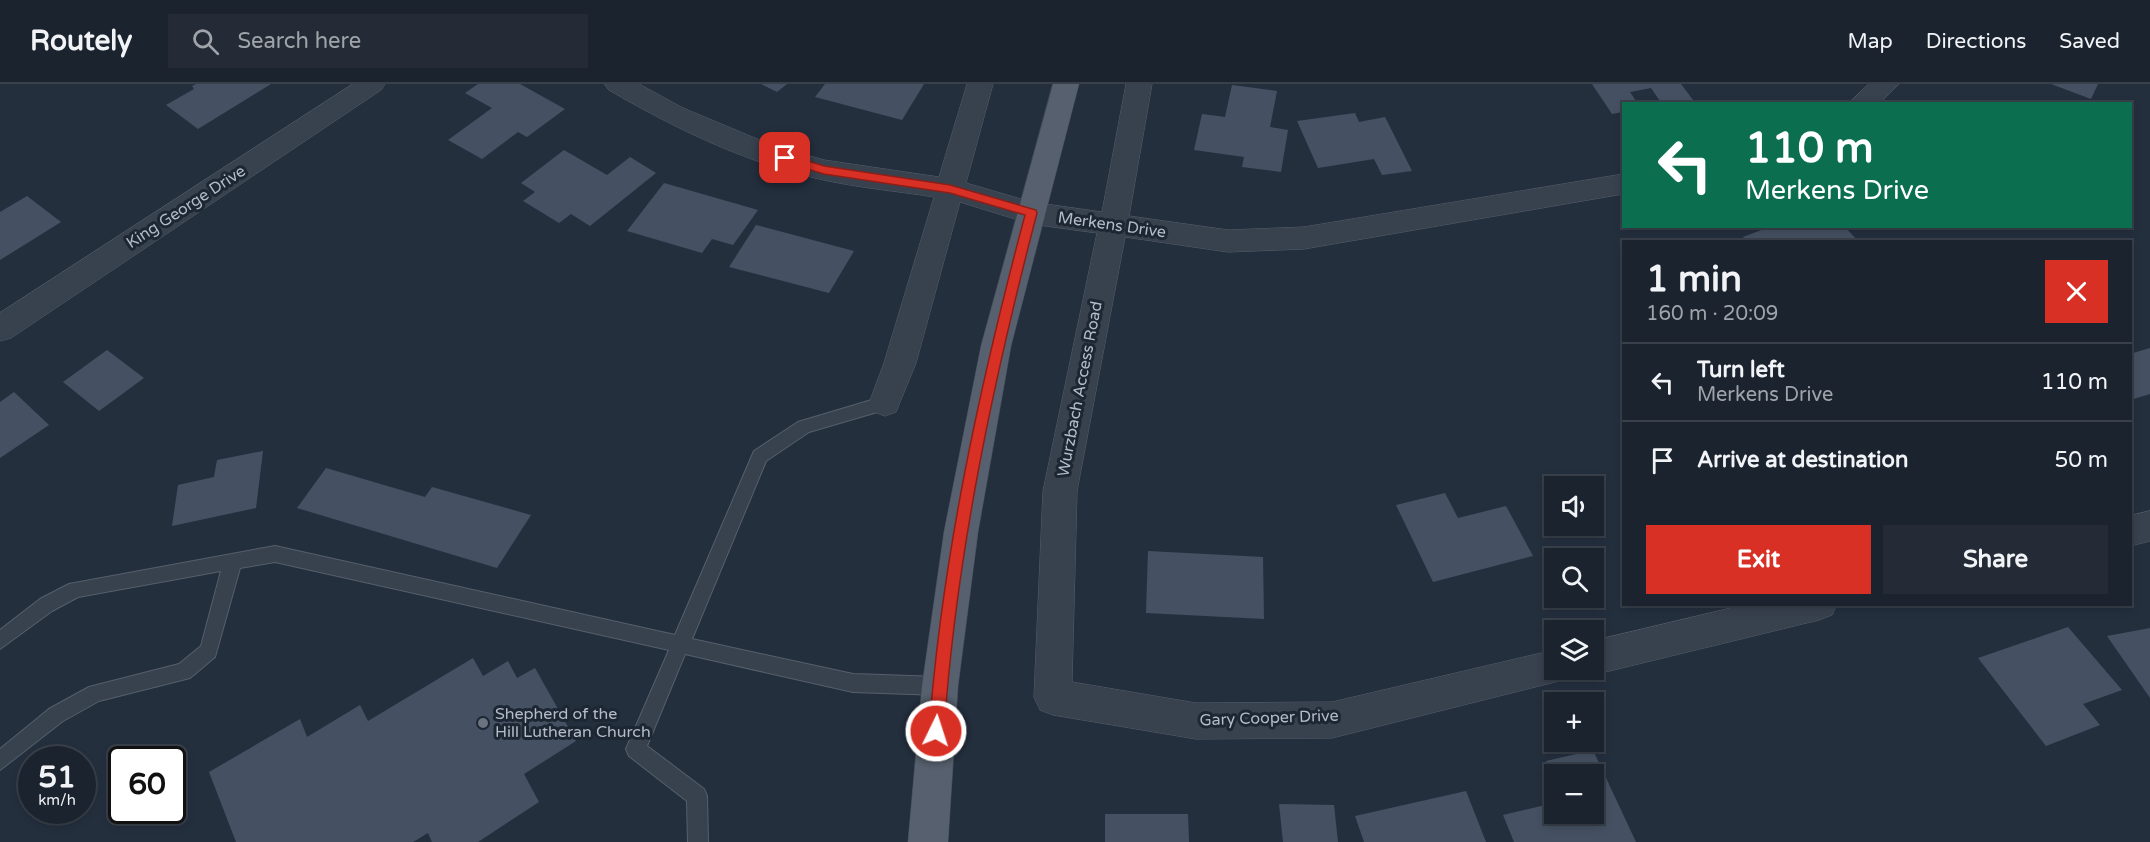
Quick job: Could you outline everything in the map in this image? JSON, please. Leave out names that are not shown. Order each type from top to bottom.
[{"type":"main road","points":[[928,842],[940,686],[961,532],[996,346],[1066,84]]},
{"type":"street","name":"King George Drive","points":[[0,329],[372,84]]},
{"type":"street","name":"Merkens Drive","points":[[618,84],[673,115],[765,153],[824,170],[950,189],[1031,213],[1228,241],[1304,238],[1622,183]]},
{"type":"street","points":[[885,403],[900,363],[980,84]]},
{"type":"street","name":"Wurzbach Access Road","points":[[1053,697],[1060,491],[1114,225],[1139,84]]},
{"type":"street","points":[[1864,102],[1886,84]]},
{"type":"street","points":[[2132,530],[2150,526]]},
{"type":"street","points":[[1604,655],[1811,606]]},
{"type":"street","name":"Gary Cooper Drive","points":[[1053,697],[1196,721],[1332,720],[1544,669]]},
{"type":"lane","points":[[698,842],[697,796],[636,749],[760,456],[804,427],[885,403]]},
{"type":"lane","points":[[0,641],[46,605],[75,590],[276,554],[853,683],[940,686]]},
{"type":"lane","points":[[0,761],[56,715],[96,693],[184,672],[209,651],[233,561]]},
{"type":"building","points":[[196,84],[271,84],[198,129],[166,105],[194,89],[192,86]]},
{"type":"building","points":[[478,84],[520,84],[565,109],[527,137],[518,132],[482,159],[448,140],[492,108],[465,93]]},
{"type":"building","points":[[761,84],[787,84],[777,92]]},
{"type":"building","points":[[825,84],[924,84],[902,120],[815,97]]},
{"type":"building","points":[[1592,84],[1681,84],[1693,100],[1661,102],[1651,88],[1630,92],[1637,102],[1622,102],[1622,112],[1612,114]]},
{"type":"building","points":[[2051,84],[2098,84],[2091,99]]},
{"type":"building","points":[[1232,85],[1277,91],[1270,127],[1288,130],[1281,172],[1242,167],[1244,157],[1194,150],[1202,114],[1225,117]]},
{"type":"building","points":[[1355,113],[1359,122],[1385,117],[1412,171],[1382,175],[1374,159],[1318,168],[1297,121]]},
{"type":"building","points":[[564,150],[607,175],[630,157],[656,173],[590,226],[571,214],[559,223],[523,201],[535,192],[521,183]]},
{"type":"building","points":[[664,183],[758,210],[733,245],[712,239],[702,253],[627,231]]},
{"type":"building","points":[[27,196],[61,222],[0,260],[0,212]]},
{"type":"building","points":[[756,225],[854,251],[829,293],[729,267]]},
{"type":"building","points":[[1767,228],[1846,228],[1857,240],[1745,240],[1743,237]]},
{"type":"building","points":[[2150,348],[2150,394],[2132,399],[2132,352]]},
{"type":"building","points":[[107,350],[144,378],[99,411],[63,382]]},
{"type":"building","points":[[14,392],[49,425],[0,458],[0,402]]},
{"type":"building","points":[[263,451],[256,508],[172,526],[178,485],[214,477],[217,460]]},
{"type":"building","points":[[326,468],[425,497],[432,487],[531,515],[497,568],[297,508]]},
{"type":"building","points":[[1445,493],[1458,518],[1506,506],[1533,556],[1433,582],[1396,505]]},
{"type":"building","points":[[1148,551],[1263,557],[1264,619],[1146,613]]},
{"type":"building","points":[[2068,627],[2122,690],[2083,704],[2100,725],[2046,746],[1978,658]]},
{"type":"building","points":[[2150,628],[2150,698],[2107,636]]},
{"type":"building","points":[[473,658],[483,676],[508,661],[517,678],[535,668],[576,741],[524,774],[539,802],[478,842],[432,842],[428,833],[413,842],[236,842],[209,772],[300,719],[307,737],[360,705],[368,721]]},
{"type":"building","points":[[1594,752],[1600,764],[1547,764],[1546,761]]},
{"type":"building","points":[[1604,774],[1636,842],[1514,842],[1503,815],[1544,805],[1544,824],[1604,824]]},
{"type":"building","points":[[1466,791],[1486,842],[1364,842],[1355,816]]},
{"type":"building","points":[[1279,804],[1334,805],[1338,842],[1283,842]]},
{"type":"building","points":[[1105,814],[1188,814],[1189,842],[1105,842]]},
{"type":"place","name":"Shepherd of the Hill Lutheran Church","points":[[483,723]]},
{"type":"route","points":[[785,158],[824,170],[950,189],[1031,213],[996,346],[961,532],[936,731]]}]
